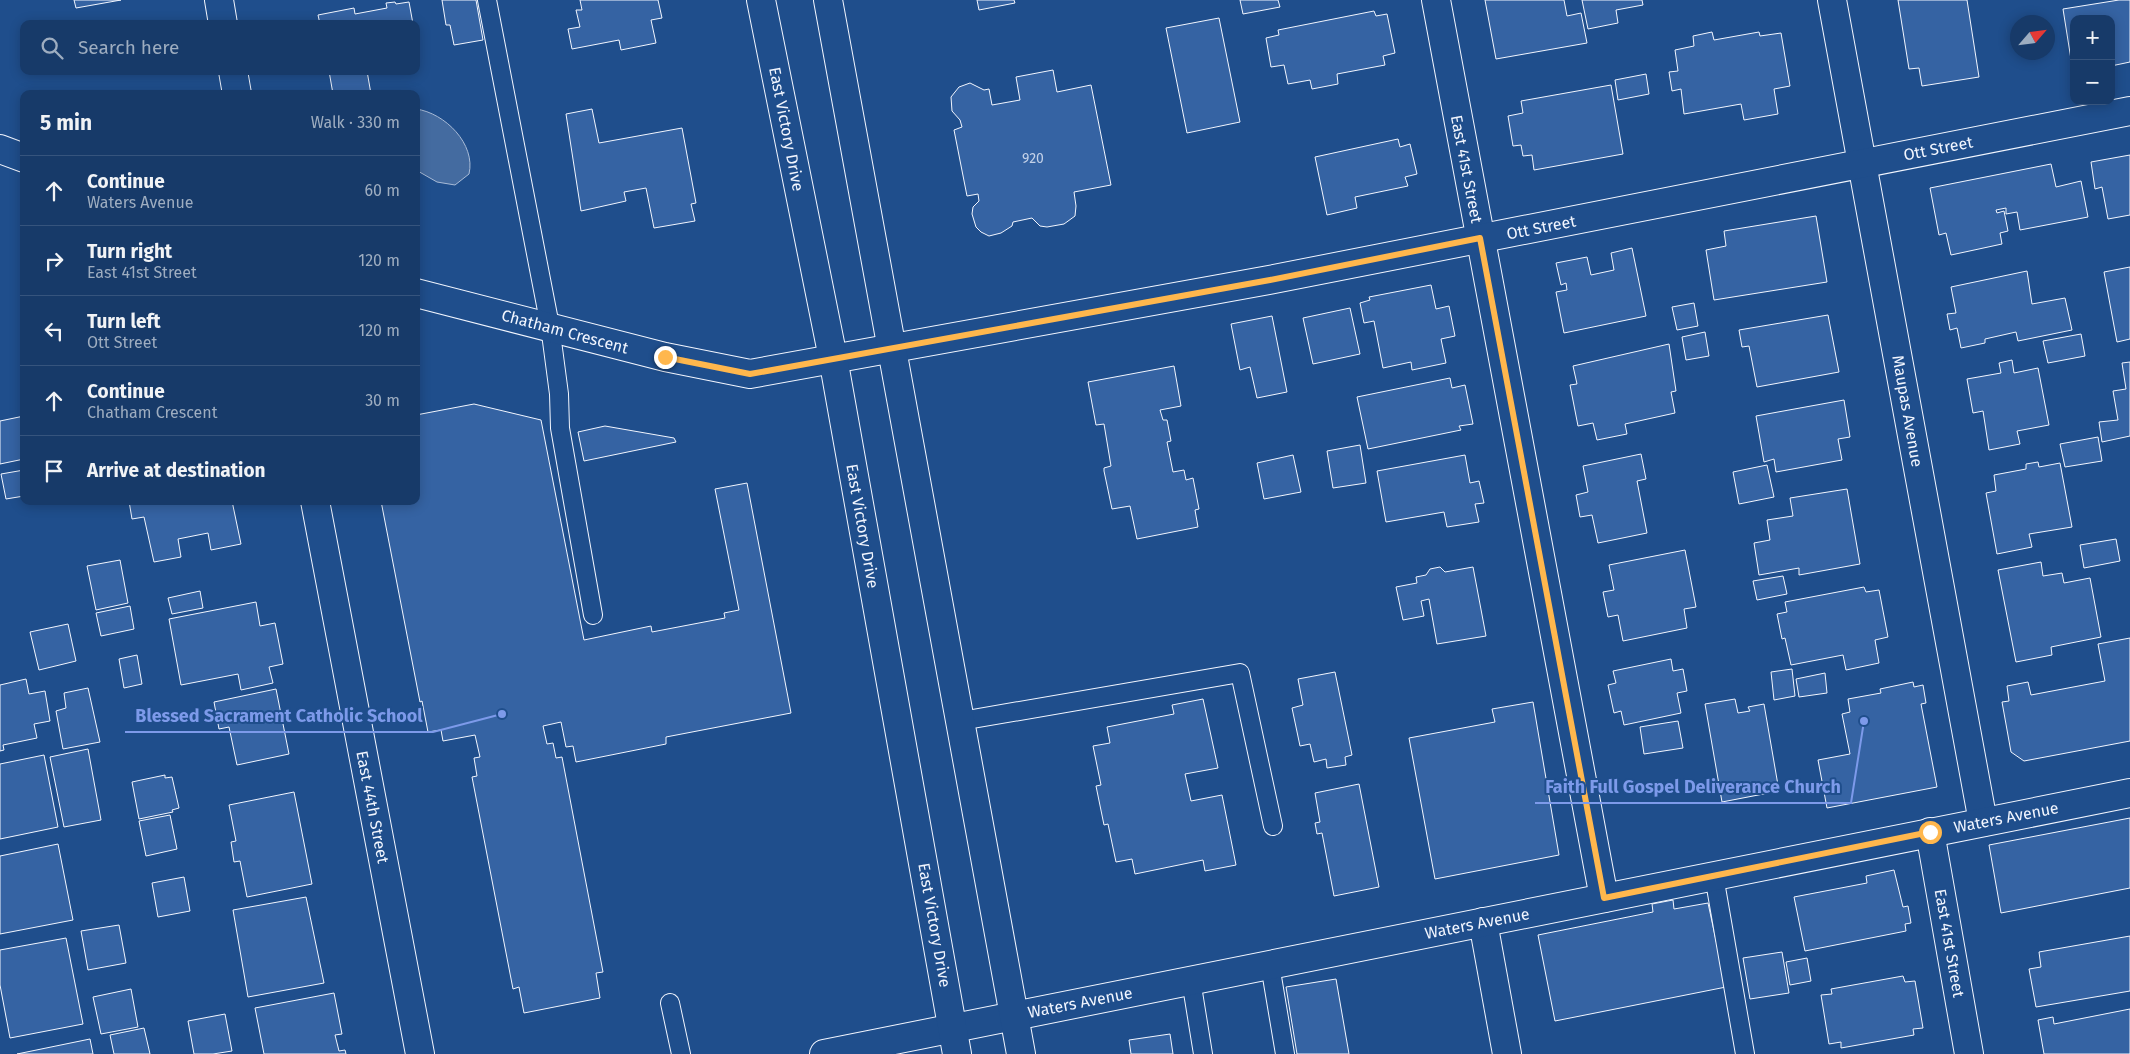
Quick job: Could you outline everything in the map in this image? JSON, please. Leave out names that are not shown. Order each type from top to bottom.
[{"type":"street","points":[[219,0],[223,20]]},
{"type":"street","name":"East Victory Drive","points":[[761,0],[833,358],[955,1041]]},
{"type":"street","points":[[828,0],[1021,1054]]},
{"type":"street","name":"East 41st Street","points":[[1436,0],[1604,898]]},
{"type":"street","name":"Maupas Avenue","points":[[1832,0],[1983,822]]},
{"type":"street","points":[[233,75],[236,90]]},
{"type":"street","name":"Ott Street","points":[[833,358],[1270,280],[2130,111]]},
{"type":"street","points":[[0,149],[20,156]]},
{"type":"street","name":"Chatham Crescent","points":[[420,294],[665,357],[750,374],[833,358]]},
{"type":"street","name":"East 44th Street","points":[[316,505],[420,1054]]},
{"type":"street","name":"Waters Avenue","points":[[824,1054],[955,1041],[1014,1015],[2130,793]]},
{"type":"street","name":"East 41st Street","points":[[1930,832],[1969,1054]]},
{"type":"street","points":[[1484,922],[1507,1054]]},
{"type":"lane","points":[[487,0],[550,326],[559,394],[560,428],[593,615]]},
{"type":"lane","points":[[960,721],[1240,672],[1273,826]]},
{"type":"lane","points":[[1714,876],[1745,1054]]},
{"type":"lane","points":[[1270,965],[1285,1054]]},
{"type":"lane","points":[[1192,980],[1203,1054]]},
{"type":"lane","points":[[670,1004],[681,1054]]},
{"type":"water","points":[[420,110],[438,117],[447,123],[463,141],[468,152],[469,174],[455,185],[437,182],[420,172]]},
{"type":"building","points":[[74,0],[121,0],[76,8]]},
{"type":"building","points":[[442,0],[476,0],[483,40],[454,45],[450,25],[446,25]]},
{"type":"building","points":[[580,0],[658,0],[662,18],[651,20],[656,43],[621,50],[619,40],[572,49],[568,29],[580,27],[576,10],[582,10]]},
{"type":"building","points":[[977,0],[1014,0],[1015,3],[979,10]]},
{"type":"building","points":[[1240,0],[1278,0],[1280,7],[1243,14]]},
{"type":"building","points":[[1485,0],[1564,0],[1567,16],[1581,13],[1587,43],[1496,59]]},
{"type":"building","points":[[1582,0],[1642,0],[1643,5],[1616,10],[1618,23],[1588,29]]},
{"type":"building","points":[[1898,0],[1967,0],[1979,77],[1922,86],[1919,68],[1909,69]]},
{"type":"building","points":[[2130,0],[2130,62],[2115,65],[2115,15],[2070,15],[2070,53],[2063,9]]},
{"type":"building","points":[[409,2],[412,20],[319,20],[318,15],[354,8],[355,14],[387,8],[386,3]]},
{"type":"building","points":[[1374,11],[1376,16],[1387,14],[1395,53],[1383,56],[1385,65],[1337,74],[1338,84],[1312,89],[1310,80],[1288,84],[1284,65],[1271,67],[1266,38],[1279,35],[1278,30]]},
{"type":"building","points":[[1219,18],[1240,122],[1187,133],[1166,28]]},
{"type":"building","points":[[1712,32],[1714,40],[1759,32],[1760,36],[1781,33],[1790,86],[1774,89],[1778,114],[1744,120],[1741,104],[1684,114],[1681,89],[1672,91],[1669,72],[1678,71],[1675,50],[1694,46],[1693,36]]},
{"type":"building","points":[[1053,70],[1057,92],[1091,85],[1111,185],[1074,192],[1075,216],[1064,224],[1047,227],[1040,226],[1032,218],[1013,222],[1012,226],[1001,233],[989,236],[976,227],[972,214],[973,207],[979,201],[978,194],[967,196],[954,130],[962,127],[960,120],[952,111],[951,97],[959,87],[970,83],[984,90],[989,89],[992,105],[1020,100],[1016,77]]},
{"type":"building","points":[[1646,74],[1649,94],[1618,100],[1615,80]]},
{"type":"building","points":[[330,75],[368,75],[370,90],[332,90]]},
{"type":"building","points":[[1611,85],[1623,154],[1534,170],[1532,155],[1523,156],[1521,145],[1513,146],[1508,116],[1523,113],[1521,101]]},
{"type":"building","points":[[592,109],[599,143],[682,128],[696,203],[691,204],[695,221],[654,228],[646,188],[624,192],[626,201],[581,211],[566,114]]},
{"type":"building","points":[[1398,139],[1400,147],[1410,144],[1417,174],[1405,177],[1408,186],[1355,197],[1357,208],[1327,215],[1315,157]]},
{"type":"building","points":[[2130,155],[2130,215],[2108,219],[2102,187],[2095,189],[2091,162]]},
{"type":"building","points":[[2051,164],[2056,187],[2081,181],[2088,217],[2020,230],[2017,212],[2006,214],[2006,208],[1996,210],[1997,213],[2004,211],[2008,231],[2000,233],[2002,244],[1951,255],[1946,233],[1939,235],[1930,188]]},
{"type":"building","points":[[1816,216],[1827,282],[1714,300],[1706,250],[1726,246],[1724,231]]},
{"type":"building","points":[[1632,248],[1646,316],[1564,333],[1556,292],[1567,290],[1566,283],[1561,285],[1556,263],[1587,257],[1591,275],[1614,270],[1611,253]]},
{"type":"building","points":[[2130,267],[2130,339],[2117,342],[2104,272]]},
{"type":"building","points":[[2027,271],[2032,304],[2065,298],[2072,330],[2018,341],[2016,332],[1985,339],[1985,343],[1961,348],[1957,328],[1950,330],[1947,314],[1956,313],[1951,287]]},
{"type":"building","points":[[1431,285],[1436,309],[1449,306],[1455,336],[1441,339],[1446,363],[1412,370],[1411,362],[1383,368],[1374,321],[1364,323],[1360,303],[1370,300],[1369,297]]},
{"type":"building","points":[[1694,303],[1698,326],[1677,330],[1672,307]]},
{"type":"building","points":[[1350,308],[1360,354],[1313,364],[1303,318]]},
{"type":"building","points":[[1828,315],[1839,372],[1757,387],[1749,346],[1742,347],[1739,330]]},
{"type":"building","points":[[1272,316],[1287,392],[1257,398],[1250,367],[1240,370],[1231,324]]},
{"type":"building","points":[[1705,332],[1709,356],[1686,360],[1682,337]]},
{"type":"building","points":[[2081,334],[2085,356],[2048,363],[2043,341]]},
{"type":"building","points":[[1669,344],[1676,391],[1671,392],[1675,413],[1625,424],[1627,434],[1597,440],[1593,423],[1578,426],[1570,385],[1577,384],[1573,366]]},
{"type":"building","points":[[2012,360],[2014,373],[2038,368],[2049,425],[2017,431],[2020,444],[1989,450],[1983,411],[1973,413],[1967,379],[2001,373],[1999,363]]},
{"type":"building","points":[[2130,362],[2130,436],[2102,442],[2099,422],[2118,420],[2113,391],[2126,389],[2122,363]]},
{"type":"building","points":[[1174,366],[1181,406],[1160,410],[1163,420],[1167,420],[1171,441],[1167,442],[1173,472],[1184,470],[1186,480],[1193,478],[1199,509],[1195,510],[1198,527],[1137,539],[1130,506],[1112,509],[1104,471],[1104,468],[1111,466],[1104,424],[1096,425],[1088,382]]},
{"type":"building","points":[[1450,378],[1452,388],[1465,385],[1473,424],[1459,426],[1461,430],[1368,449],[1357,397]]},
{"type":"building","points":[[1844,400],[1850,437],[1838,439],[1842,460],[1776,472],[1774,459],[1764,462],[1756,416]]},
{"type":"building","points":[[474,404],[541,420],[584,640],[651,626],[652,632],[725,618],[724,613],[739,610],[715,489],[747,483],[791,713],[666,737],[666,744],[576,762],[573,746],[566,747],[561,722],[543,726],[547,744],[553,743],[556,758],[562,757],[603,972],[596,973],[600,998],[524,1013],[519,987],[513,989],[472,777],[477,776],[474,758],[480,757],[475,735],[443,741],[441,730],[428,732],[422,701],[420,702],[382,505],[420,505],[420,414]]},
{"type":"building","points":[[20,417],[20,460],[0,464],[0,421]]},
{"type":"building","points":[[605,426],[674,438],[676,442],[584,461],[578,432]]},
{"type":"building","points":[[2098,437],[2102,461],[2065,467],[2060,444]]},
{"type":"building","points":[[1360,445],[1366,483],[1333,488],[1327,451]]},
{"type":"building","points":[[1641,454],[1646,479],[1637,481],[1647,533],[1598,543],[1592,515],[1580,517],[1576,495],[1588,492],[1583,466]]},
{"type":"building","points":[[1293,455],[1301,492],[1264,499],[1257,463]]},
{"type":"building","points":[[1465,455],[1470,483],[1479,481],[1484,503],[1475,504],[1479,522],[1447,527],[1444,512],[1386,522],[1377,471]]},
{"type":"building","points":[[2038,462],[2039,467],[2060,463],[2072,527],[2029,534],[2032,547],[1997,554],[1986,493],[1996,491],[1994,475],[2026,469],[2026,464]]},
{"type":"building","points":[[1767,465],[1774,497],[1739,504],[1733,472]]},
{"type":"building","points":[[20,471],[20,497],[6,499],[1,474]]},
{"type":"building","points":[[1847,489],[1860,564],[1799,575],[1799,568],[1759,575],[1754,543],[1770,540],[1767,520],[1793,516],[1790,498]]},
{"type":"building","points":[[130,505],[233,505],[241,544],[211,550],[208,533],[178,539],[181,557],[154,562],[144,517],[132,519]]},
{"type":"building","points":[[2116,539],[2120,561],[2084,568],[2080,545]]},
{"type":"building","points":[[1685,550],[1696,607],[1684,609],[1687,628],[1623,641],[1618,615],[1608,617],[1603,592],[1614,590],[1609,565]]},
{"type":"building","points":[[120,560],[128,603],[96,610],[87,566]]},
{"type":"building","points":[[2041,562],[2043,576],[2062,573],[2064,583],[2090,578],[2101,637],[2051,647],[2052,655],[2016,662],[1998,570]]},
{"type":"building","points":[[1440,567],[1445,572],[1473,567],[1486,636],[1437,644],[1429,599],[1421,601],[1424,616],[1403,620],[1396,587],[1417,583],[1416,577],[1426,575],[1430,569]]},
{"type":"building","points":[[1783,576],[1787,594],[1757,600],[1753,581]]},
{"type":"building","points":[[1864,587],[1866,592],[1879,590],[1888,637],[1875,640],[1879,663],[1846,670],[1843,655],[1791,665],[1785,638],[1782,639],[1777,614],[1787,612],[1785,602]]},
{"type":"building","points":[[200,591],[203,608],[172,614],[168,598]]},
{"type":"building","points":[[256,602],[260,626],[275,623],[283,664],[269,667],[273,683],[241,690],[238,674],[181,685],[169,619]]},
{"type":"building","points":[[130,606],[134,629],[101,636],[96,613]]},
{"type":"building","points":[[68,624],[76,661],[39,670],[30,632]]},
{"type":"building","points":[[2130,638],[2130,741],[2024,761],[2011,752],[2002,702],[2009,701],[2007,686],[2028,682],[2031,695],[2105,681],[2098,644]]},
{"type":"building","points":[[137,655],[142,684],[124,688],[119,659]]},
{"type":"building","points":[[1671,659],[1673,671],[1683,669],[1687,691],[1677,693],[1681,713],[1624,725],[1621,711],[1614,713],[1608,685],[1616,683],[1613,671]]},
{"type":"building","points":[[1792,669],[1795,696],[1774,700],[1771,672]]},
{"type":"building","points":[[1335,672],[1352,755],[1345,757],[1346,765],[1327,768],[1326,759],[1314,762],[1310,744],[1300,746],[1292,708],[1303,705],[1298,679]]},
{"type":"building","points":[[1825,673],[1827,693],[1799,697],[1796,679]]},
{"type":"building","points":[[26,679],[29,694],[45,691],[50,721],[34,724],[37,738],[3,745],[4,750],[0,751],[0,685]]},
{"type":"building","points":[[1913,682],[1914,687],[1923,685],[1926,703],[1921,704],[1937,787],[1827,808],[1818,760],[1850,754],[1842,714],[1850,712],[1848,699],[1881,693],[1880,689]]},
{"type":"building","points":[[88,688],[100,742],[63,749],[56,711],[66,708],[64,693]]},
{"type":"building","points":[[276,689],[289,754],[237,765],[229,727],[219,729],[214,702]]},
{"type":"building","points":[[1203,699],[1218,768],[1185,774],[1191,801],[1222,795],[1236,865],[1205,871],[1203,860],[1135,874],[1132,859],[1116,862],[1108,824],[1104,825],[1096,786],[1101,785],[1093,746],[1110,743],[1107,727],[1174,714],[1172,705]]},
{"type":"building","points":[[1735,699],[1738,713],[1750,711],[1748,707],[1764,704],[1779,791],[1722,802],[1705,704]]},
{"type":"building","points":[[1533,702],[1559,855],[1435,879],[1409,738],[1495,722],[1492,709]]},
{"type":"building","points":[[1678,721],[1683,748],[1644,754],[1640,727]]},
{"type":"building","points":[[88,749],[101,820],[64,827],[50,757]]},
{"type":"building","points":[[44,755],[58,827],[0,839],[0,764]]},
{"type":"building","points":[[165,775],[165,778],[172,777],[179,808],[172,810],[173,812],[139,819],[132,782]]},
{"type":"building","points":[[1359,784],[1379,887],[1334,896],[1322,833],[1317,834],[1315,823],[1320,822],[1315,793]]},
{"type":"building","points":[[294,792],[312,884],[247,897],[240,861],[234,862],[231,842],[236,841],[229,805]]},
{"type":"building","points":[[170,815],[177,849],[146,856],[139,821]]},
{"type":"building","points":[[2130,818],[2130,888],[2001,913],[1989,845]]},
{"type":"building","points":[[58,844],[73,920],[0,934],[0,856]]},
{"type":"building","points":[[1894,870],[1903,907],[1908,906],[1911,923],[1905,924],[1906,931],[1805,951],[1794,897],[1867,883],[1866,876]]},
{"type":"building","points":[[184,877],[190,911],[158,917],[152,883]]},
{"type":"building","points":[[306,897],[324,983],[248,997],[233,910]]},
{"type":"building","points":[[1673,900],[1674,909],[1708,903],[1726,987],[1555,1021],[1538,935],[1653,912],[1652,904]]},
{"type":"building","points":[[119,925],[126,963],[88,970],[81,931]]},
{"type":"building","points":[[2130,936],[2130,991],[2036,1007],[2029,969],[2041,967],[2039,952]]},
{"type":"building","points":[[66,938],[83,1024],[10,1038],[0,985],[0,950]]},
{"type":"building","points":[[1782,952],[1789,993],[1750,999],[1743,958]]},
{"type":"building","points":[[1807,958],[1811,981],[1790,985],[1786,962]]},
{"type":"building","points":[[1903,976],[1905,982],[1915,981],[1923,1028],[1913,1029],[1914,1035],[1841,1048],[1841,1042],[1829,1044],[1821,995],[1832,994],[1831,989]]},
{"type":"building","points":[[1336,979],[1349,1054],[1297,1054],[1286,987]]},
{"type":"building","points":[[131,989],[138,1027],[101,1034],[93,997]]},
{"type":"building","points":[[334,993],[342,1034],[335,1035],[339,1051],[345,1050],[346,1054],[264,1054],[255,1008]]},
{"type":"building","points":[[2130,1009],[2130,1054],[2044,1054],[2038,1020],[2053,1017],[2054,1024]]},
{"type":"building","points":[[225,1014],[232,1051],[194,1054],[188,1021]]},
{"type":"building","points":[[144,1028],[150,1054],[114,1054],[110,1035]]},
{"type":"building","points":[[1170,1034],[1173,1054],[1131,1054],[1129,1040]]},
{"type":"building","points":[[90,1039],[93,1054],[17,1054]]},
{"type":"place","name":"Blessed Sacrament Catholic School","points":[[502,714]]},
{"type":"place","name":"Faith Full Gospel Deliverance Church","points":[[1864,721]]},
{"type":"route","points":[[665,357],[750,374],[1270,280],[1480,238],[1604,898],[1930,832]]}]
